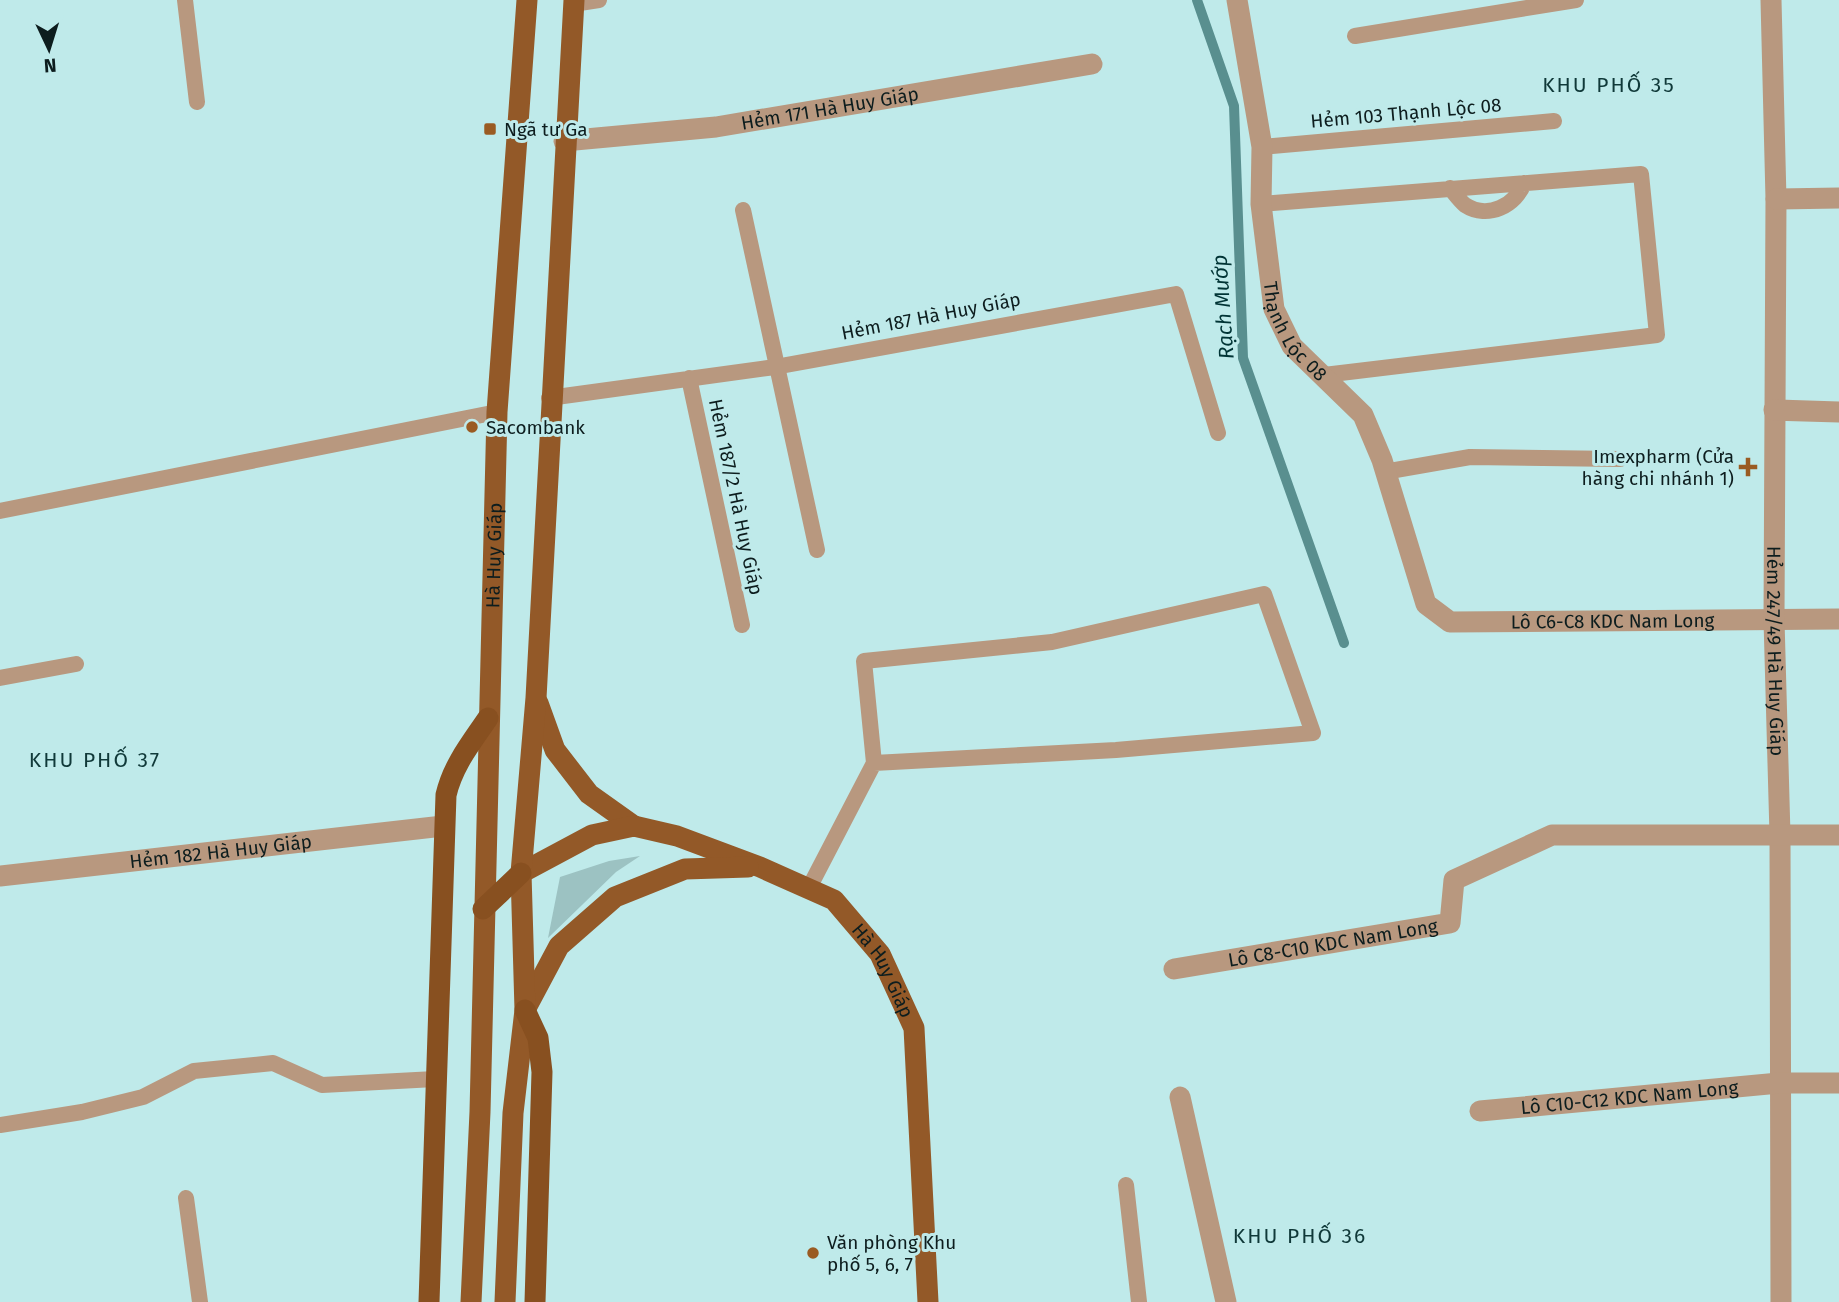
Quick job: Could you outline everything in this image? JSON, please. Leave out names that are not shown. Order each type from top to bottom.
[{"type":"highway","points":[[429,1302],[443,826],[450,777],[488,718]]},
{"type":"highway","points":[[483,909],[522,873]]},
{"type":"highway","points":[[525,1010],[538,1038],[542,1072],[535,1302]]},
{"type":"main road","name":"Hà Huy Giáp","points":[[471,1302],[480,1112],[497,412],[527,0]]},
{"type":"main road","points":[[505,1302],[513,1113],[525,1010],[522,873],[536,698],[573,2]]},
{"type":"main road","points":[[536,698],[555,750],[580,783],[589,794],[634,826]]},
{"type":"main road","name":"Hà Huy Giáp","points":[[522,873],[592,835],[634,826],[677,836],[760,867],[834,900],[880,954],[914,1028],[928,1302]]},
{"type":"main road","points":[[525,1010],[559,946],[615,897],[685,869],[760,867]]},
{"type":"street","name":"Thạnh Lộc 08","points":[[1237,0],[1262,147],[1261,204],[1274,309],[1292,346],[1363,415],[1426,604],[1450,622]]},
{"type":"street","name":"Hẻm 247/49 Hà Huy Giáp","points":[[1770,0],[1776,199],[1774,620],[1780,835],[1781,1302]]},
{"type":"street","name":"Hẻm 171 Hà Huy Giáp","points":[[564,141],[716,127],[1092,64]]},
{"type":"street","points":[[1776,199],[1839,198]]},
{"type":"street","points":[[1774,411],[1839,412]]},
{"type":"street","name":"Lô C6-C8 KDC Nam Long","points":[[1450,622],[1839,619]]},
{"type":"street","name":"Hẻm 182 Hà Huy Giáp","points":[[0,876],[443,826]]},
{"type":"street","name":"Lô C8-C10 KDC Nam Long","points":[[1174,969],[1450,923],[1454,880],[1552,835],[1780,835]]},
{"type":"street","points":[[1780,835],[1839,835]]},
{"type":"street","name":"Lô C10-C12 KDC Nam Long","points":[[1480,1111],[1779,1083],[1839,1083]]},
{"type":"street","points":[[1180,1097],[1226,1302]]},
{"type":"lane","points":[[185,0],[197,102]]},
{"type":"lane","points":[[573,2],[599,0]]},
{"type":"lane","points":[[1355,36],[1576,0]]},
{"type":"lane","name":"Hẻm 103 Thạnh Lộc 08","points":[[1262,147],[1554,121]]},
{"type":"lane","points":[[1261,204],[1641,174],[1657,335],[1324,375]]},
{"type":"lane","points":[[1450,188],[1466,206],[1490,211],[1511,203],[1524,183]]},
{"type":"lane","points":[[743,210],[775,367],[817,550]]},
{"type":"lane","name":"Hẻm 187 Hà Huy Giáp","points":[[550,398],[775,367],[937,335],[1176,294],[1218,433]]},
{"type":"lane","name":"Hẻm 187/2 Hà Huy Giáp","points":[[689,379],[742,625]]},
{"type":"lane","points":[[0,511],[497,412]]},
{"type":"lane","points":[[1384,472],[1470,457],[1620,459]]},
{"type":"lane","points":[[809,888],[874,763],[864,661],[1052,642],[1265,594],[1313,733],[1116,750],[874,763]]},
{"type":"lane","points":[[0,678],[76,664]]},
{"type":"lane","points":[[0,1125],[82,1112],[143,1097],[194,1071],[273,1062],[322,1085],[435,1079]]},
{"type":"lane","points":[[1126,1185],[1139,1302]]},
{"type":"lane","points":[[186,1198],[200,1302]]},
{"type":"shaded area","points":[[640,856],[616,872],[548,938],[560,877],[609,861]]},
{"type":"waterway","name":"Rạch Mướp","points":[[1197,0],[1234,106],[1243,358],[1344,643]]},
{"type":"place","name":"Ngã tư Ga","points":[[490,129]]},
{"type":"place","name":"Sacombank","points":[[472,427]]},
{"type":"place","name":"Imexpharm (Cửa hàng chi nhánh 1)","points":[[1748,467]]},
{"type":"place","name":"Văn phòng Khu phố 5, 6, 7","points":[[813,1253]]},
{"type":"district","name":"KHU PHỐ 35","points":[[1609,85]]},
{"type":"district","name":"KHU PHỐ 37","points":[[95,760]]},
{"type":"district","name":"KHU PHỐ 36","points":[[1300,1236]]}]
